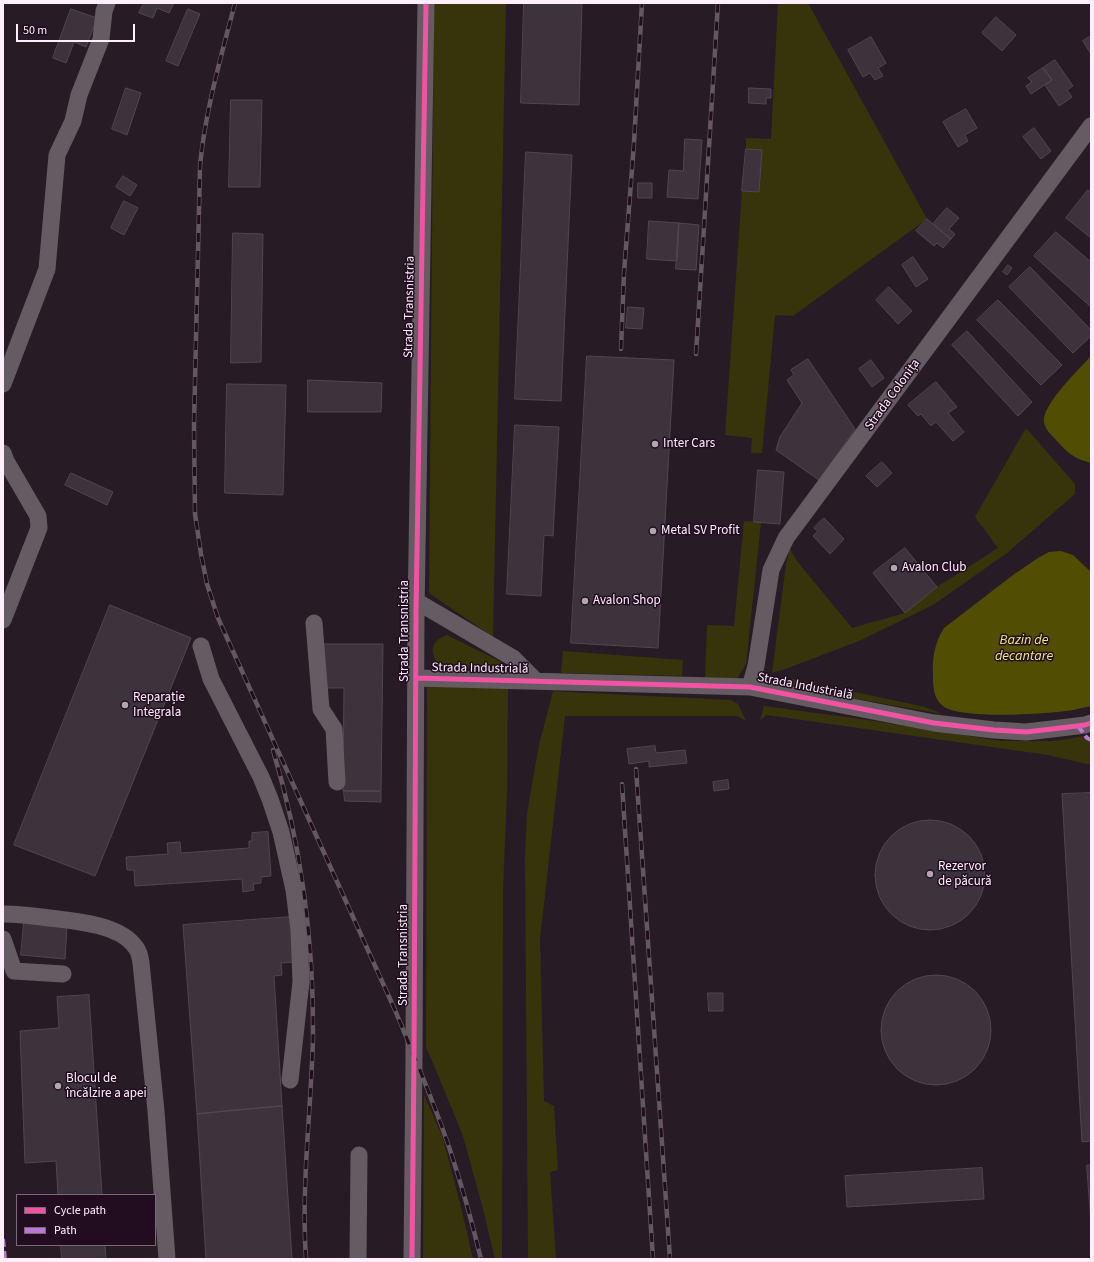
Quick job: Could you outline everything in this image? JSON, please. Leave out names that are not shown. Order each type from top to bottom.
[{"type":"street","points":[[3,384],[47,269],[57,155],[73,121],[79,95],[101,39],[104,11],[107,3]]},
{"type":"street","name":"Strada Transnistria","points":[[412,1259],[416,601],[426,3]]},
{"type":"street","name":"Strada Colonița","points":[[750,687],[756,666],[770,570],[786,538],[1091,126]]},
{"type":"street","points":[[3,453],[6,461],[38,516],[39,528],[3,620]]},
{"type":"street","points":[[416,601],[513,658],[536,682]]},
{"type":"street","points":[[314,622],[322,709],[334,729],[337,782]]},
{"type":"street","points":[[201,646],[211,679],[261,777],[270,799],[283,839],[294,890],[299,930],[301,982],[290,1080]]},
{"type":"street","name":"Strada Industrială","points":[[416,678],[750,687],[927,721],[994,730],[1026,732],[1091,723]]},
{"type":"street","points":[[3,914],[17,914],[85,922],[111,930],[132,943],[139,952],[156,1111],[167,1259]]},
{"type":"street","points":[[3,939],[14,971],[63,974]]},
{"type":"street","points":[[358,1259],[359,1155]]},
{"type":"shaded area","points":[[434,3],[506,3],[493,637],[429,593]]},
{"type":"shaded area","points":[[778,3],[808,3],[927,219],[793,316],[775,315],[762,453],[751,453],[752,438],[725,435],[742,191],[759,192],[762,151],[746,149],[746,138],[771,139]]},
{"type":"shaded area","points":[[1026,428],[1075,484],[1075,494],[1007,553],[933,605],[859,641],[772,673],[786,564],[790,549],[797,561],[852,628],[905,613],[937,587],[998,548],[975,517]]},
{"type":"shaded area","points":[[744,521],[761,522],[746,664],[736,680],[705,678],[707,625],[734,626]]},
{"type":"shaded area","points":[[447,635],[507,665],[506,670],[440,666],[434,657],[433,648],[437,641]]},
{"type":"shaded area","points":[[563,651],[683,660],[682,676],[561,673]]},
{"type":"shaded area","points":[[793,679],[925,707],[943,714],[776,685]]},
{"type":"shaded area","points":[[427,685],[508,688],[507,792],[503,890],[502,1259],[495,1259],[463,1136],[426,1047]]},
{"type":"shaded area","points":[[553,691],[731,700],[738,704],[746,721],[737,716],[565,716],[540,939],[544,1101],[554,1106],[558,1170],[550,1172],[556,1259],[528,1259],[525,857],[527,813],[539,745]]},
{"type":"shaded area","points":[[764,706],[868,720],[1001,741],[1055,741],[1091,735],[1091,765],[1048,755],[767,715],[760,720]]},
{"type":"shaded area","points":[[424,1095],[443,1138],[473,1259],[423,1259]]},
{"type":"water","points":[[1091,356],[1091,463],[1075,457],[1068,452],[1048,432],[1044,422],[1045,415],[1055,397]]},
{"type":"water","name":"Bazin de decantare","points":[[1061,551],[1073,555],[1091,572],[1091,706],[1061,712],[1005,715],[967,713],[943,706],[935,696],[933,669],[936,645],[944,628],[1013,575],[1038,558],[1049,552]]},
{"type":"building","points":[[144,3],[174,3],[169,13],[157,8],[153,18],[139,13]]},
{"type":"building","points":[[524,3],[582,3],[579,105],[521,103]]},
{"type":"building","points":[[71,9],[97,18],[86,47],[74,42],[66,63],[53,58]]},
{"type":"building","points":[[188,9],[200,14],[178,66],[166,61]]},
{"type":"building","points":[[996,17],[1016,35],[1002,51],[982,33]]},
{"type":"building","points":[[1091,36],[1091,54],[1083,41]]},
{"type":"building","points":[[871,37],[886,63],[878,68],[883,76],[875,80],[870,73],[863,77],[848,50]]},
{"type":"building","points":[[1055,60],[1073,86],[1067,90],[1072,97],[1059,106],[1045,85],[1052,80],[1043,68]]},
{"type":"building","points":[[1043,68],[1052,80],[1031,94],[1026,86],[1032,82],[1028,78]]},
{"type":"building","points":[[126,88],[141,93],[127,135],[112,129]]},
{"type":"building","points":[[749,88],[771,89],[771,98],[766,98],[766,104],[749,103]]},
{"type":"building","points":[[231,100],[262,100],[260,187],[229,187]]},
{"type":"building","points":[[966,109],[977,128],[965,135],[968,141],[958,147],[943,122]]},
{"type":"building","points":[[1034,128],[1051,151],[1041,159],[1023,137]]},
{"type":"building","points":[[685,139],[702,140],[698,199],[667,197],[669,170],[683,171]]},
{"type":"building","points":[[746,149],[762,150],[759,192],[742,191]]},
{"type":"building","points":[[526,152],[572,155],[561,401],[515,399]]},
{"type":"building","points":[[123,176],[137,185],[130,196],[116,187]]},
{"type":"building","points":[[638,183],[652,183],[652,198],[638,198]]},
{"type":"building","points":[[1088,190],[1091,193],[1091,238],[1066,218]]},
{"type":"building","points":[[124,201],[138,208],[124,235],[111,228]]},
{"type":"building","points":[[947,208],[959,218],[949,229],[955,234],[951,239],[933,224]]},
{"type":"building","points":[[927,219],[951,239],[943,248],[937,243],[934,246],[916,231]]},
{"type":"building","points":[[649,221],[679,223],[677,261],[647,259]]},
{"type":"building","points":[[679,223],[699,225],[696,270],[676,269]]},
{"type":"building","points":[[1056,232],[1091,262],[1091,307],[1034,256]]},
{"type":"building","points":[[233,233],[263,234],[261,362],[231,363]]},
{"type":"building","points":[[913,257],[928,279],[916,287],[902,265]]},
{"type":"building","points":[[1008,265],[1012,268],[1007,275],[1003,272]]},
{"type":"building","points":[[1030,267],[1091,330],[1091,336],[1073,353],[1009,287]]},
{"type":"building","points":[[889,287],[912,311],[898,324],[876,300]]},
{"type":"building","points":[[998,300],[1062,365],[1041,385],[977,320]]},
{"type":"building","points":[[628,307],[644,308],[642,329],[626,328]]},
{"type":"building","points":[[967,331],[1032,402],[1018,416],[952,345]]},
{"type":"building","points":[[587,356],[674,360],[658,648],[571,643]]},
{"type":"building","points":[[808,359],[855,429],[819,480],[776,450],[780,437],[802,403],[787,380],[794,375],[791,370]]},
{"type":"building","points":[[871,360],[884,378],[872,387],[859,369]]},
{"type":"building","points":[[308,380],[382,383],[381,412],[308,412]]},
{"type":"building","points":[[936,382],[957,407],[948,413],[964,432],[953,441],[936,422],[931,426],[921,414],[918,416],[908,405]]},
{"type":"building","points":[[227,384],[286,385],[283,495],[225,493]]},
{"type":"building","points":[[515,425],[559,427],[553,536],[544,535],[541,596],[507,594]]},
{"type":"building","points":[[882,462],[892,473],[877,487],[866,476]]},
{"type":"building","points":[[758,470],[784,472],[780,524],[754,522]]},
{"type":"building","points":[[71,473],[113,492],[107,505],[65,485]]},
{"type":"building","points":[[824,518],[844,539],[830,554],[813,536],[818,531],[814,528]]},
{"type":"building","points":[[905,548],[937,587],[905,613],[873,573]]},
{"type":"building","points":[[110,605],[191,638],[95,876],[14,845]]},
{"type":"building","points":[[324,644],[383,644],[381,791],[343,791],[344,688],[324,688]]},
{"type":"building","points":[[655,746],[656,753],[685,750],[687,763],[649,767],[649,761],[629,764],[627,749]]},
{"type":"building","points":[[728,780],[729,789],[714,791],[713,782]]},
{"type":"building","points":[[344,791],[381,791],[381,802],[345,801]]},
{"type":"building","points":[[1091,793],[1091,1141],[1082,1142],[1062,794]]},
{"type":"building","name":"Rezervor de păcură","points":[[930,820],[951,824],[961,829],[969,836],[976,844],[981,854],[985,875],[981,896],[976,906],[969,914],[961,921],[951,926],[930,930],[909,926],[899,921],[891,914],[884,906],[879,896],[875,875],[879,854],[884,844],[891,836],[899,829],[909,824]]},
{"type":"building","points":[[268,832],[271,876],[261,877],[261,883],[253,884],[254,890],[243,892],[242,879],[135,886],[134,870],[127,870],[126,857],[168,854],[167,843],[180,842],[181,853],[249,848],[249,841],[252,841],[252,833]]},
{"type":"building","points":[[292,917],[295,962],[281,963],[282,975],[274,976],[282,1106],[197,1114],[183,925]]},
{"type":"building","points":[[24,923],[67,927],[65,959],[21,955]]},
{"type":"building","points":[[936,975],[957,979],[967,984],[975,991],[982,999],[987,1009],[991,1030],[987,1051],[982,1061],[975,1069],[967,1076],[957,1081],[936,1085],[915,1081],[905,1076],[897,1069],[890,1061],[885,1051],[881,1030],[885,1009],[890,999],[897,991],[905,984],[915,979]]},
{"type":"building","points":[[708,993],[723,993],[723,1011],[709,1011]]},
{"type":"building","name":"Blocul de încălzire a apei","points":[[89,995],[102,1194],[58,1194],[56,1161],[25,1163],[20,1031],[59,1028],[57,997]]},
{"type":"building","points":[[282,1106],[292,1259],[206,1259],[197,1114]]},
{"type":"building","points":[[1087,1165],[1091,1165],[1091,1222]]},
{"type":"building","points":[[982,1168],[984,1199],[847,1207],[845,1176]]},
{"type":"building","points":[[61,1246],[105,1246],[106,1259],[62,1259]]},
{"type":"railway","points":[[235,3],[210,104],[202,145],[200,166],[194,425],[195,514],[201,554],[207,584],[218,618],[395,1010],[431,1097],[459,1177],[481,1259]]},
{"type":"railway","points":[[621,349],[624,273],[634,143],[642,3]]},
{"type":"railway","points":[[696,354],[718,3]]},
{"type":"railway","points":[[273,750],[283,785],[298,857],[304,892],[311,965],[313,1038],[305,1176],[306,1259]]},
{"type":"railway","points":[[636,769],[670,1259]]},
{"type":"railway","points":[[622,784],[653,1259]]},
{"type":"marked path","points":[[1078,726],[1087,738],[1091,740]]},
{"type":"marked path","points":[[3,1239],[5,1259]]},
{"type":"cycle path","points":[[412,1259],[416,612],[426,3]]},
{"type":"cycle path","points":[[416,678],[750,687],[934,723],[994,730],[1026,732],[1091,723]]},
{"type":"place","name":"Inter Cars","points":[[655,444]]},
{"type":"place","name":"Metal SV Profit","points":[[653,531]]},
{"type":"place","name":"Avalon Club","points":[[894,568]]},
{"type":"place","name":"Avalon Shop","points":[[585,601]]},
{"type":"place","name":"Reparație Integrala","points":[[125,705]]},
{"type":"place","name":"Rezervor de păcură","points":[[930,874]]},
{"type":"place","name":"Blocul de încălzire a apei","points":[[58,1086]]}]
